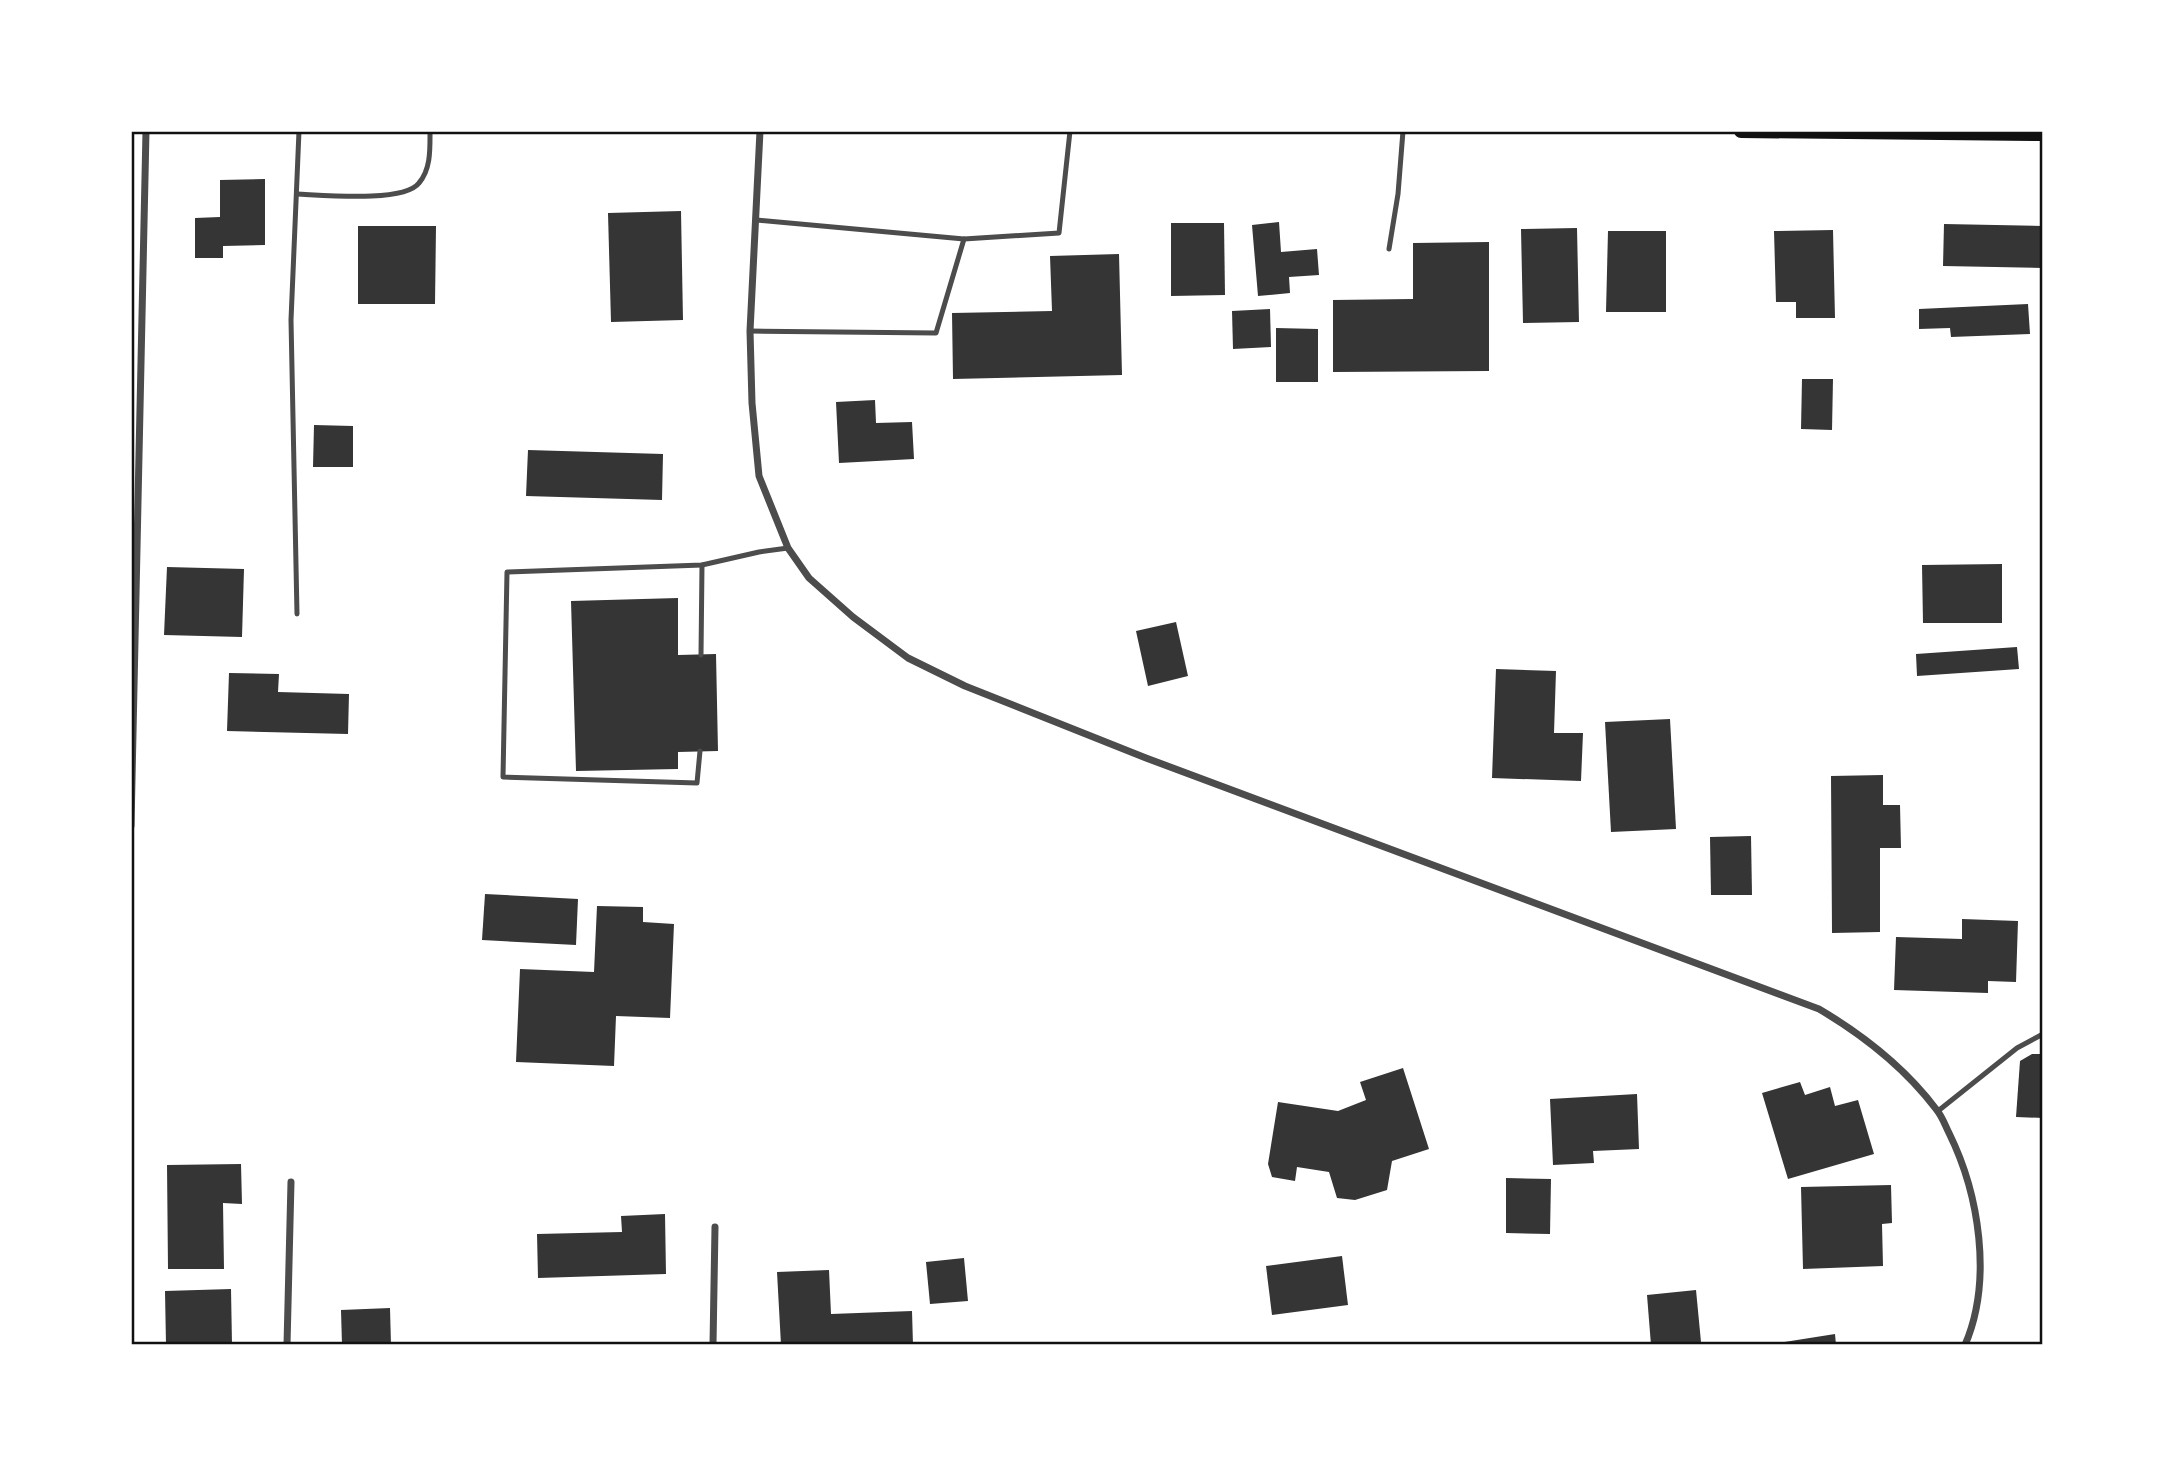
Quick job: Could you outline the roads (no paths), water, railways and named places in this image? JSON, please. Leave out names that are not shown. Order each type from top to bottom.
[{"type":"main road","points":[[1741,131],[2043,134]]},
{"type":"street","points":[[131,826],[146,131]]},
{"type":"street","points":[[760,131],[750,331],[752,403],[759,476],[788,548],[809,578],[853,617],[908,658],[965,686],[1146,758],[1819,1010],[1852,1029],[1881,1052],[1938,1111],[1966,1175],[1978,1246],[1978,1295],[1965,1345]]},
{"type":"street","points":[[287,1345],[291,1182]]},
{"type":"street","points":[[713,1345],[715,1227]]},
{"type":"lane","points":[[297,614],[291,320],[299,131]]},
{"type":"lane","points":[[297,194],[402,194],[418,185],[428,166],[430,131]]},
{"type":"lane","points":[[757,220],[964,239],[1059,233],[1070,131]]},
{"type":"lane","points":[[1389,249],[1398,194],[1403,131]]},
{"type":"lane","points":[[750,331],[936,333],[964,239]]},
{"type":"lane","points":[[700,751],[697,783],[503,778],[507,572],[702,565],[788,548]]},
{"type":"lane","points":[[701,654],[702,565]]},
{"type":"lane","points":[[1938,1111],[2017,1048],[2043,1034]]}]
